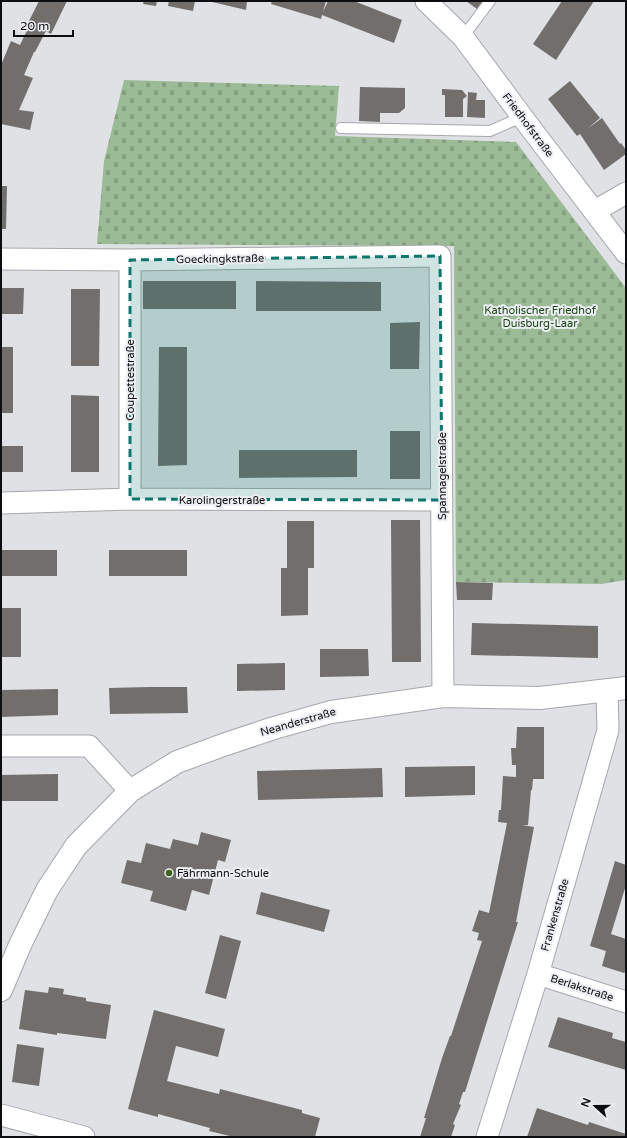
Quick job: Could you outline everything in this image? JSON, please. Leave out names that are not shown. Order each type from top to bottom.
[{"type":"street","name":"Friedhofstraße","points":[[426,1],[463,37],[626,253]]},
{"type":"street","points":[[595,211],[626,193]]},
{"type":"street","name":"Goeckingkstraße","points":[[1,259],[130,260],[440,256]]},
{"type":"street","name":"Spannagelstraße","points":[[440,256],[443,696]]},
{"type":"street","name":"Coupettestraße","points":[[130,260],[130,500]]},
{"type":"street","name":"Karolingerstraße","points":[[1,502],[130,500],[442,500]]},
{"type":"street","name":"Neanderstraße","points":[[1,990],[20,945],[47,890],[76,846],[130,791],[177,762],[274,728],[331,712],[443,696],[540,698],[616,689]]},
{"type":"street","name":"Frankenstraße","points":[[488,1137],[538,974],[608,730],[616,689]]},
{"type":"street","points":[[1,746],[89,746],[130,791]]},
{"type":"street","name":"Berlakstraße","points":[[538,974],[626,1002]]},
{"type":"street","points":[[1,1114],[84,1137]]},
{"type":"lane","points":[[463,37],[490,1]]},
{"type":"lane","points":[[342,128],[490,131],[522,117]]},
{"type":"highlighted area","points":[[440,256],[442,500],[130,499],[130,260]]},
{"type":"green space","name":"Katholischer Friedhof Duisburg-Laar","points":[[124,80],[339,86],[335,136],[516,142],[626,288],[626,580],[601,584],[456,582],[454,246],[97,244],[104,161]]},
{"type":"building","points":[[39,1],[67,1],[51,34],[46,31],[34,52],[24,75],[33,78],[19,110],[34,112],[30,130],[1,124],[1,65],[11,41],[20,45],[30,24],[28,23]]},
{"type":"building","points":[[144,1],[157,1],[156,6],[143,4]]},
{"type":"building","points":[[169,1],[195,1],[193,11],[168,6]]},
{"type":"building","points":[[208,1],[247,1],[246,10]]},
{"type":"building","points":[[272,1],[326,1],[323,12],[328,1],[354,1],[402,20],[394,43],[322,15],[321,19],[271,4]]},
{"type":"building","points":[[466,1],[483,1],[477,9]]},
{"type":"building","points":[[562,1],[594,1],[556,60],[533,44]]},
{"type":"building","points":[[570,81],[600,118],[587,129],[602,118],[626,150],[626,154],[604,170],[580,134],[577,136],[548,99]]},
{"type":"building","points":[[360,87],[405,88],[405,108],[399,113],[380,113],[380,122],[359,121]]},
{"type":"building","points":[[442,89],[462,90],[467,96],[463,99],[463,117],[445,117],[445,95],[442,95]]},
{"type":"building","points":[[468,92],[477,93],[476,100],[485,100],[485,118],[467,117]]},
{"type":"building","points":[[1,186],[7,186],[6,229],[1,229]]},
{"type":"building","points":[[143,281],[236,281],[236,309],[143,309]]},
{"type":"building","points":[[256,281],[381,282],[381,311],[256,311]]},
{"type":"building","points":[[1,288],[24,288],[23,314],[1,314]]},
{"type":"building","points":[[71,289],[100,289],[99,366],[71,366]]},
{"type":"building","points":[[420,322],[419,369],[390,369],[390,323]]},
{"type":"building","points":[[1,347],[13,347],[13,413],[1,413]]},
{"type":"building","points":[[159,347],[187,347],[187,465],[158,466]]},
{"type":"building","points":[[71,395],[99,396],[99,472],[71,472]]},
{"type":"building","points":[[390,431],[420,431],[420,479],[390,479]]},
{"type":"building","points":[[1,446],[23,446],[23,472],[1,472]]},
{"type":"building","points":[[239,450],[357,450],[357,477],[239,478]]},
{"type":"building","points":[[391,520],[420,520],[421,662],[392,662]]},
{"type":"building","points":[[287,521],[314,521],[314,568],[308,568],[308,615],[281,616],[281,568],[287,568]]},
{"type":"building","points":[[1,550],[57,550],[57,576],[1,576]]},
{"type":"building","points":[[109,550],[187,550],[187,576],[109,576]]},
{"type":"building","points":[[456,582],[493,583],[492,600],[457,600]]},
{"type":"building","points":[[1,608],[21,608],[21,657],[1,657]]},
{"type":"building","points":[[472,623],[598,626],[598,658],[471,655]]},
{"type":"building","points":[[320,649],[368,649],[369,676],[320,677]]},
{"type":"building","points":[[285,663],[285,690],[237,691],[237,664]]},
{"type":"building","points":[[187,687],[188,713],[110,714],[109,688]]},
{"type":"building","points":[[58,689],[58,715],[1,717],[1,690]]},
{"type":"building","points":[[517,727],[544,727],[544,779],[533,779],[528,825],[522,825],[534,827],[516,922],[518,922],[465,1092],[463,1092],[459,1104],[461,1105],[453,1124],[455,1125],[451,1137],[420,1137],[426,1118],[424,1118],[442,1058],[451,1036],[482,941],[477,940],[479,933],[472,931],[479,910],[489,913],[507,823],[498,822],[499,810],[501,810],[503,776],[516,777],[516,765],[512,765],[511,748],[516,748]]},
{"type":"building","points":[[475,766],[475,795],[405,797],[405,767]]},
{"type":"building","points":[[382,768],[383,797],[258,800],[257,771]]},
{"type":"building","points":[[58,774],[58,801],[1,801],[1,775]]},
{"type":"building","name":"Fährmann-Schule","points":[[201,832],[231,840],[225,862],[218,860],[209,895],[192,890],[186,911],[150,901],[153,891],[121,883],[127,860],[141,863],[146,843],[170,849],[173,839],[198,845]]},
{"type":"building","points":[[615,861],[626,865],[626,885],[611,934],[626,939],[626,971],[624,973],[602,966],[606,951],[590,946]]},
{"type":"building","points":[[261,892],[330,910],[324,932],[256,914]]},
{"type":"building","points":[[220,935],[241,941],[226,999],[205,993]]},
{"type":"building","points":[[49,987],[64,989],[63,994],[86,998],[86,1001],[111,1005],[106,1039],[57,1033],[57,1035],[19,1029],[25,990],[48,993]]},
{"type":"building","points":[[154,1010],[225,1029],[218,1057],[176,1046],[167,1081],[219,1094],[220,1089],[302,1110],[302,1113],[320,1118],[315,1137],[234,1137],[209,1131],[210,1128],[158,1114],[158,1117],[128,1109]]},
{"type":"building","points":[[558,1017],[613,1033],[612,1038],[626,1042],[626,1070],[548,1047]]},
{"type":"building","points":[[17,1044],[44,1048],[39,1086],[12,1082]]},
{"type":"building","points":[[537,1108],[588,1125],[589,1122],[626,1134],[626,1137],[527,1137]]},
{"type":"place","name":"Fährmann-Schule","points":[[169,873]]}]
